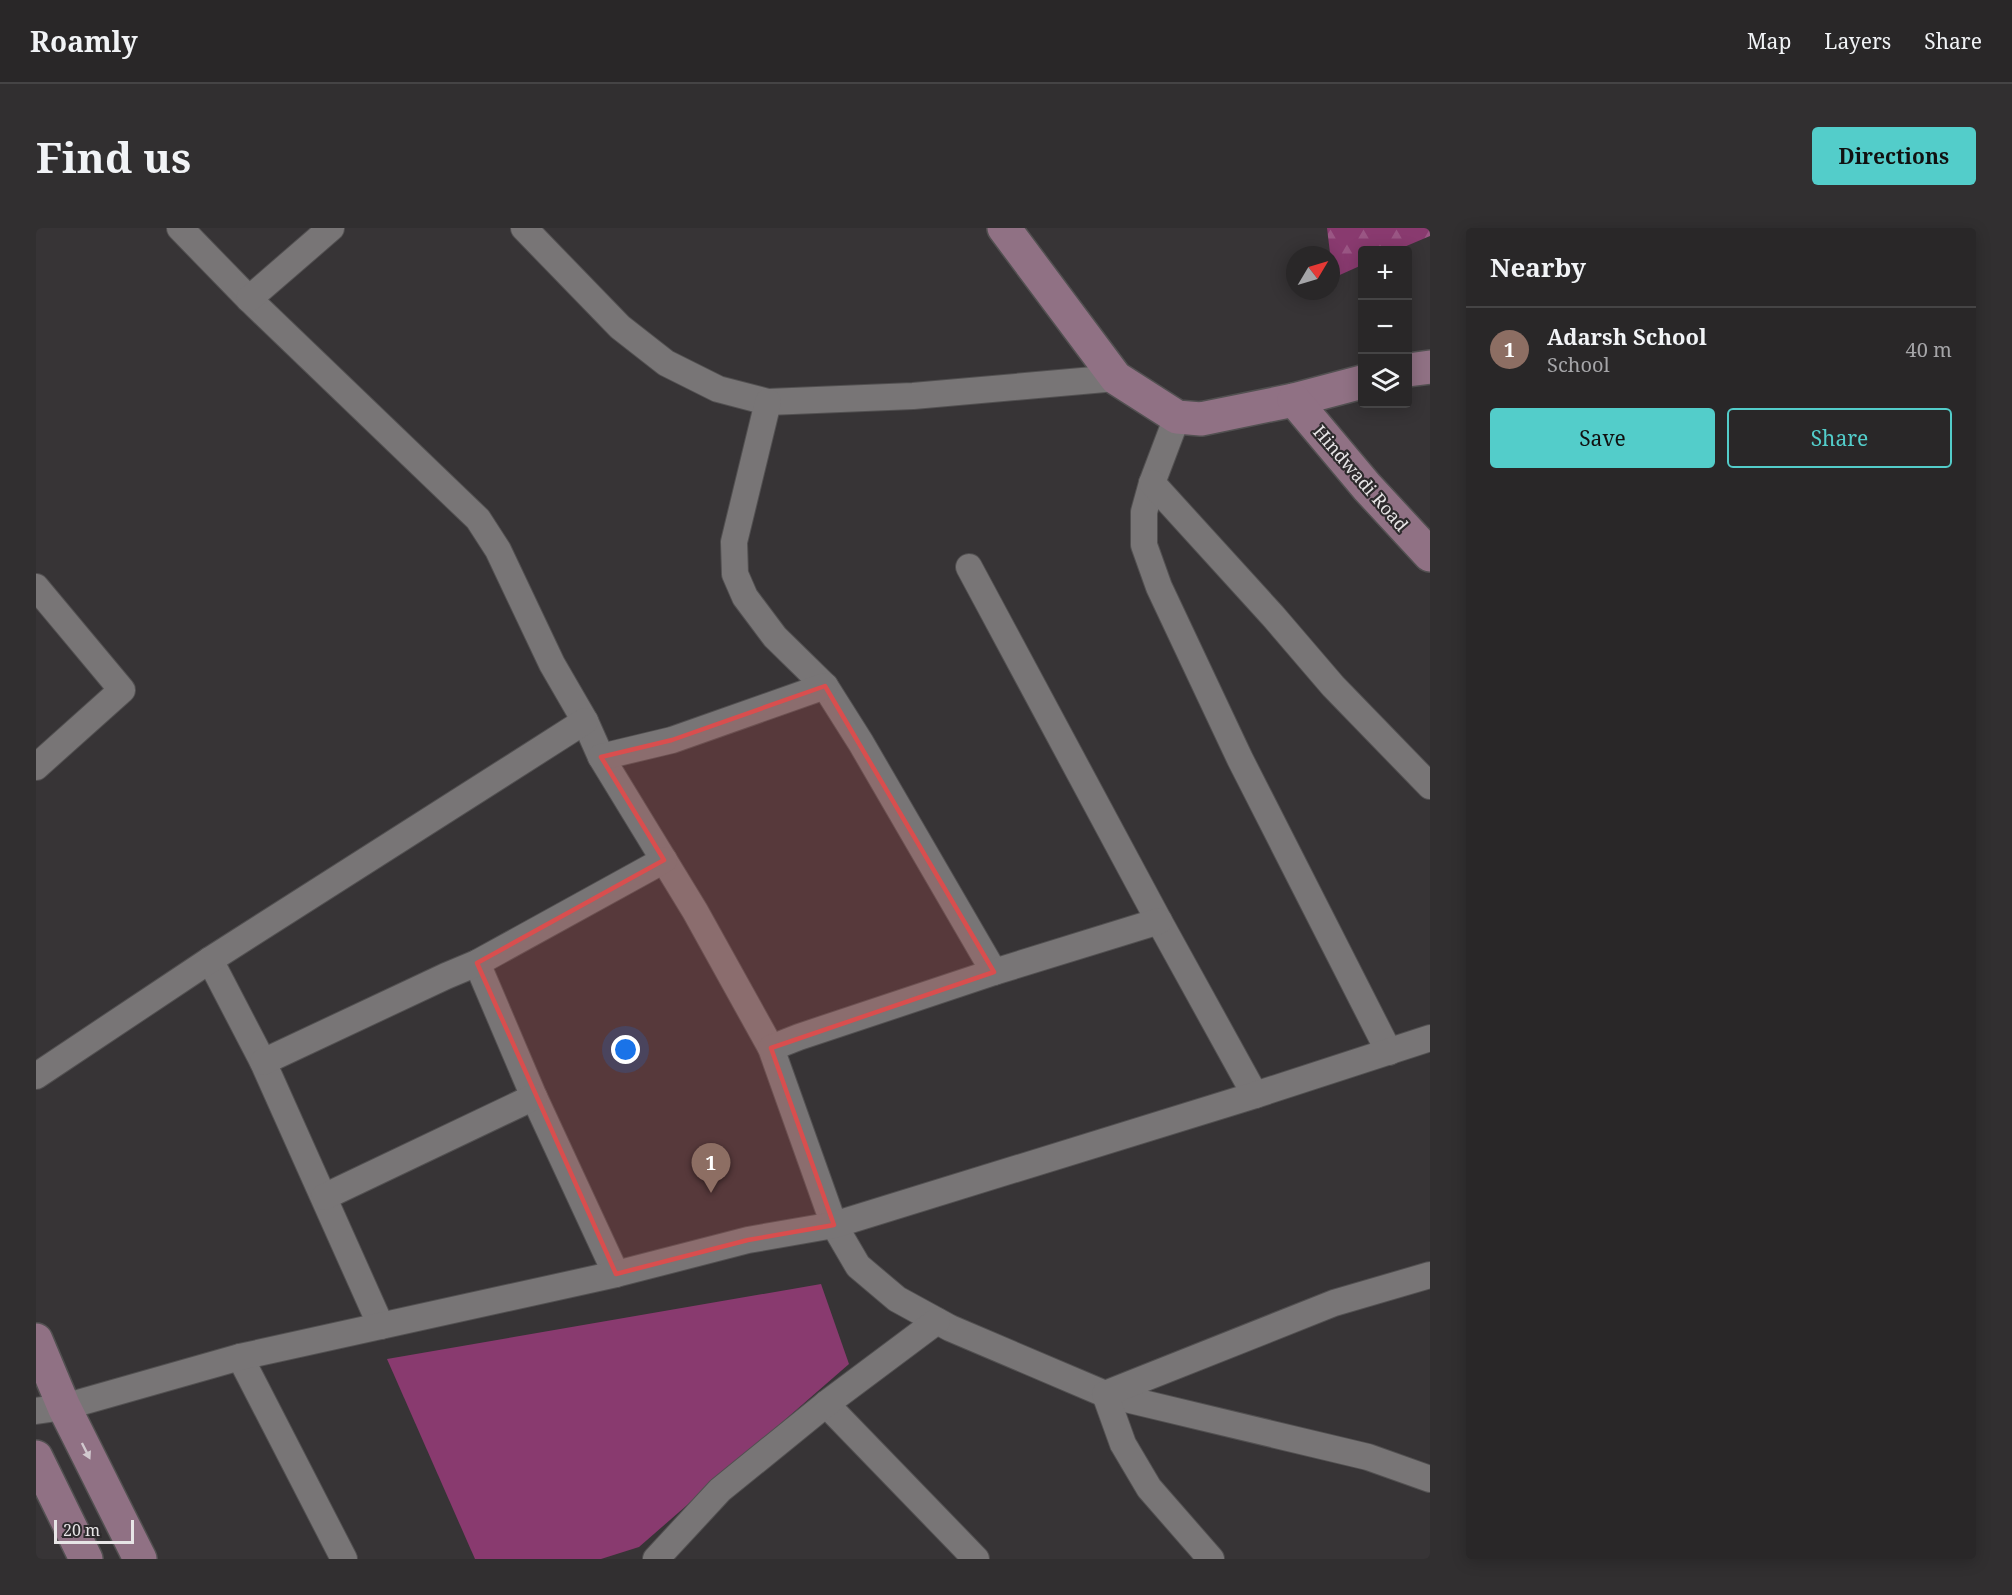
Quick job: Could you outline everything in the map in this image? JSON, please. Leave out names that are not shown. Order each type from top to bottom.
[{"type":"street","points":[[180,228],[249,299],[478,519],[498,550],[552,664],[585,721],[600,757],[695,912],[771,1048],[834,1225],[858,1266],[897,1299],[937,1321],[1105,1394],[1368,1457],[1430,1479]]},
{"type":"street","points":[[249,299],[331,228]]},
{"type":"street","points":[[524,228],[620,327],[666,363],[718,389],[768,402],[913,396],[1116,378]]},
{"type":"street","points":[[1004,228],[1116,378],[1177,417],[1201,419],[1294,400],[1358,383]]},
{"type":"street","points":[[1412,369],[1430,367]]},
{"type":"street","name":"Hindwadi Road","points":[[1294,400],[1367,487],[1430,555]]},
{"type":"street","points":[[768,402],[734,542],[735,574],[745,597],[775,637],[825,686],[861,743],[994,972]]},
{"type":"street","points":[[1177,417],[1152,483],[1144,512],[1143,545],[1159,587],[1240,759],[1389,1052]]},
{"type":"street","points":[[1152,483],[1273,616],[1333,686],[1430,786]]},
{"type":"street","points":[[969,567],[1255,1095]]},
{"type":"street","points":[[36,586],[122,690],[36,767]]},
{"type":"street","points":[[600,757],[672,740],[825,686]]},
{"type":"street","points":[[36,1076],[210,960],[585,721]]},
{"type":"street","points":[[263,1062],[477,963],[664,860]]},
{"type":"street","points":[[771,1048],[994,972],[1159,921]]},
{"type":"street","points":[[210,960],[263,1062],[381,1326]]},
{"type":"street","points":[[477,963],[534,1097],[616,1274]]},
{"type":"street","points":[[50,1409],[240,1358],[458,1311],[748,1240],[834,1225],[1255,1095],[1430,1038]]},
{"type":"street","points":[[324,1197],[534,1097]]},
{"type":"street","points":[[1105,1394],[1334,1303],[1430,1275]]},
{"type":"street","points":[[656,1559],[720,1490],[826,1404],[937,1321]]},
{"type":"street","points":[[36,1340],[50,1409],[140,1559]]},
{"type":"street","points":[[240,1358],[344,1559]]},
{"type":"street","points":[[1105,1394],[1123,1444],[1149,1488],[1211,1559]]},
{"type":"street","points":[[826,1404],[976,1559]]},
{"type":"street","points":[[36,1457],[86,1559]]},
{"type":"highlighted area","points":[[825,686],[994,972],[771,1048],[834,1225],[748,1240],[616,1274],[477,963],[664,860],[601,757],[672,740]]},
{"type":"green space","points":[[1327,228],[1430,228],[1430,236],[1406,246],[1358,246],[1358,267],[1340,275],[1340,246],[1329,246]]},
{"type":"green space","points":[[821,1284],[849,1364],[639,1547],[601,1559],[475,1559],[387,1359]]},
{"type":"place","name":"Adarsh School","points":[[711,1193]]}]
